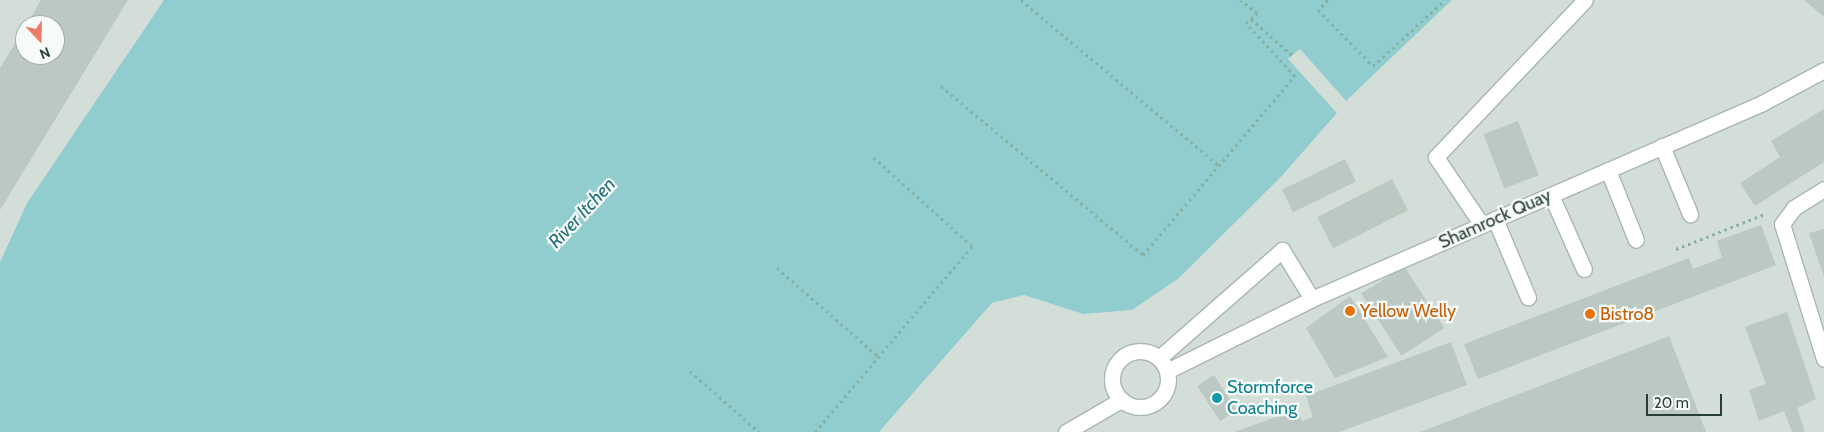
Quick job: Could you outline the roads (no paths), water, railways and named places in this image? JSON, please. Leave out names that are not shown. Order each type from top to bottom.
[{"type":"street","points":[[1528,297],[1488,222],[1436,157],[1584,0]]},
{"type":"street","name":"Shamrock Quay","points":[[1167,371],[1312,299],[1762,103],[1824,70]]},
{"type":"street","points":[[1662,146],[1690,214]]},
{"type":"street","points":[[1608,170],[1636,240]]},
{"type":"street","points":[[1824,189],[1794,208],[1782,224],[1824,360]]},
{"type":"street","points":[[1551,195],[1584,269]]},
{"type":"street","points":[[1159,358],[1282,250],[1312,299]]},
{"type":"street","points":[[1138,351],[1159,358],[1167,371],[1166,388],[1154,402],[1136,406],[1121,400],[1112,381],[1118,360],[1138,351]]},
{"type":"street","points":[[1066,432],[1121,400]]},
{"type":"water","name":"River Itchen","points":[[164,0],[1452,0],[1346,101],[1300,49],[1288,59],[1337,113],[1281,177],[1179,278],[1132,310],[1083,314],[1024,295],[992,303],[879,432],[0,432],[0,262],[27,203]]},
{"type":"place","name":"Yellow Welly","points":[[1350,311]]},
{"type":"place","name":"Bistro8","points":[[1590,314]]},
{"type":"place","name":"Stormforce Coaching","points":[[1217,398]]}]
